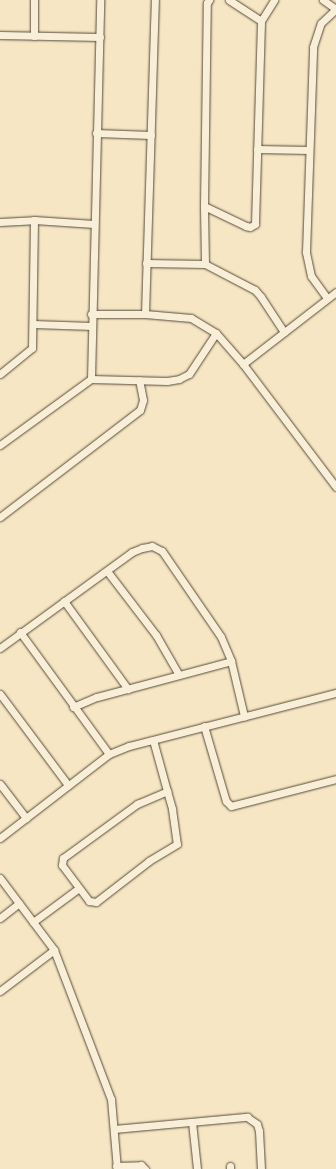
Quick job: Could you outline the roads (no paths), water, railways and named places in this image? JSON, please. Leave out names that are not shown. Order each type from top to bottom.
[{"type":"street","points":[[34,0],[34,36]]},
{"type":"street","points":[[91,379],[100,0]]},
{"type":"street","points":[[145,314],[155,0]]},
{"type":"street","points":[[205,264],[204,206],[207,3],[209,0]]},
{"type":"street","points":[[229,0],[261,21]]},
{"type":"street","points":[[204,206],[246,226],[254,225],[258,149],[261,21],[274,0]]},
{"type":"street","points":[[323,0],[336,9],[321,23],[313,47],[306,252],[307,266],[311,276],[327,298]]},
{"type":"street","points":[[0,34],[100,37]]},
{"type":"street","points":[[96,133],[150,135]]},
{"type":"street","points":[[258,149],[309,150]]},
{"type":"street","points":[[0,222],[34,220],[94,224]]},
{"type":"street","points":[[0,374],[32,348],[34,220]]},
{"type":"street","points":[[146,262],[205,264],[255,290],[284,332]]},
{"type":"street","points":[[243,364],[336,292]]},
{"type":"street","points":[[92,314],[145,314],[191,318],[216,333],[243,364],[336,487]]},
{"type":"street","points":[[32,324],[92,326]]},
{"type":"street","points":[[0,445],[91,379],[167,381],[179,379],[189,374],[216,333]]},
{"type":"street","points":[[0,517],[140,410],[143,400],[138,380]]},
{"type":"street","points":[[0,648],[132,552],[152,546],[162,551],[221,637],[231,662],[244,716]]},
{"type":"street","points":[[107,571],[156,635],[179,675]]},
{"type":"street","points":[[64,601],[128,689]]},
{"type":"street","points":[[20,632],[73,707],[109,754]]},
{"type":"street","points":[[73,707],[97,697],[231,662]]},
{"type":"street","points":[[0,838],[109,754],[129,746],[336,693]]},
{"type":"street","points":[[0,694],[68,785]]},
{"type":"street","points":[[204,726],[226,800],[231,806],[336,779]]},
{"type":"street","points":[[153,740],[167,791],[178,840],[176,846],[150,861],[96,902],[89,901],[62,865],[63,858],[137,804],[167,791]]},
{"type":"street","points":[[0,784],[26,818]]},
{"type":"street","points":[[0,878],[54,950],[111,1099],[116,1168],[141,1165],[145,1169]]},
{"type":"street","points":[[33,922],[79,888]]},
{"type":"street","points":[[0,918],[19,903]]},
{"type":"street","points":[[0,991],[54,950]]},
{"type":"street","points":[[114,1129],[247,1117],[257,1124],[259,1131],[260,1169]]},
{"type":"street","points":[[192,1122],[197,1169]]}]
